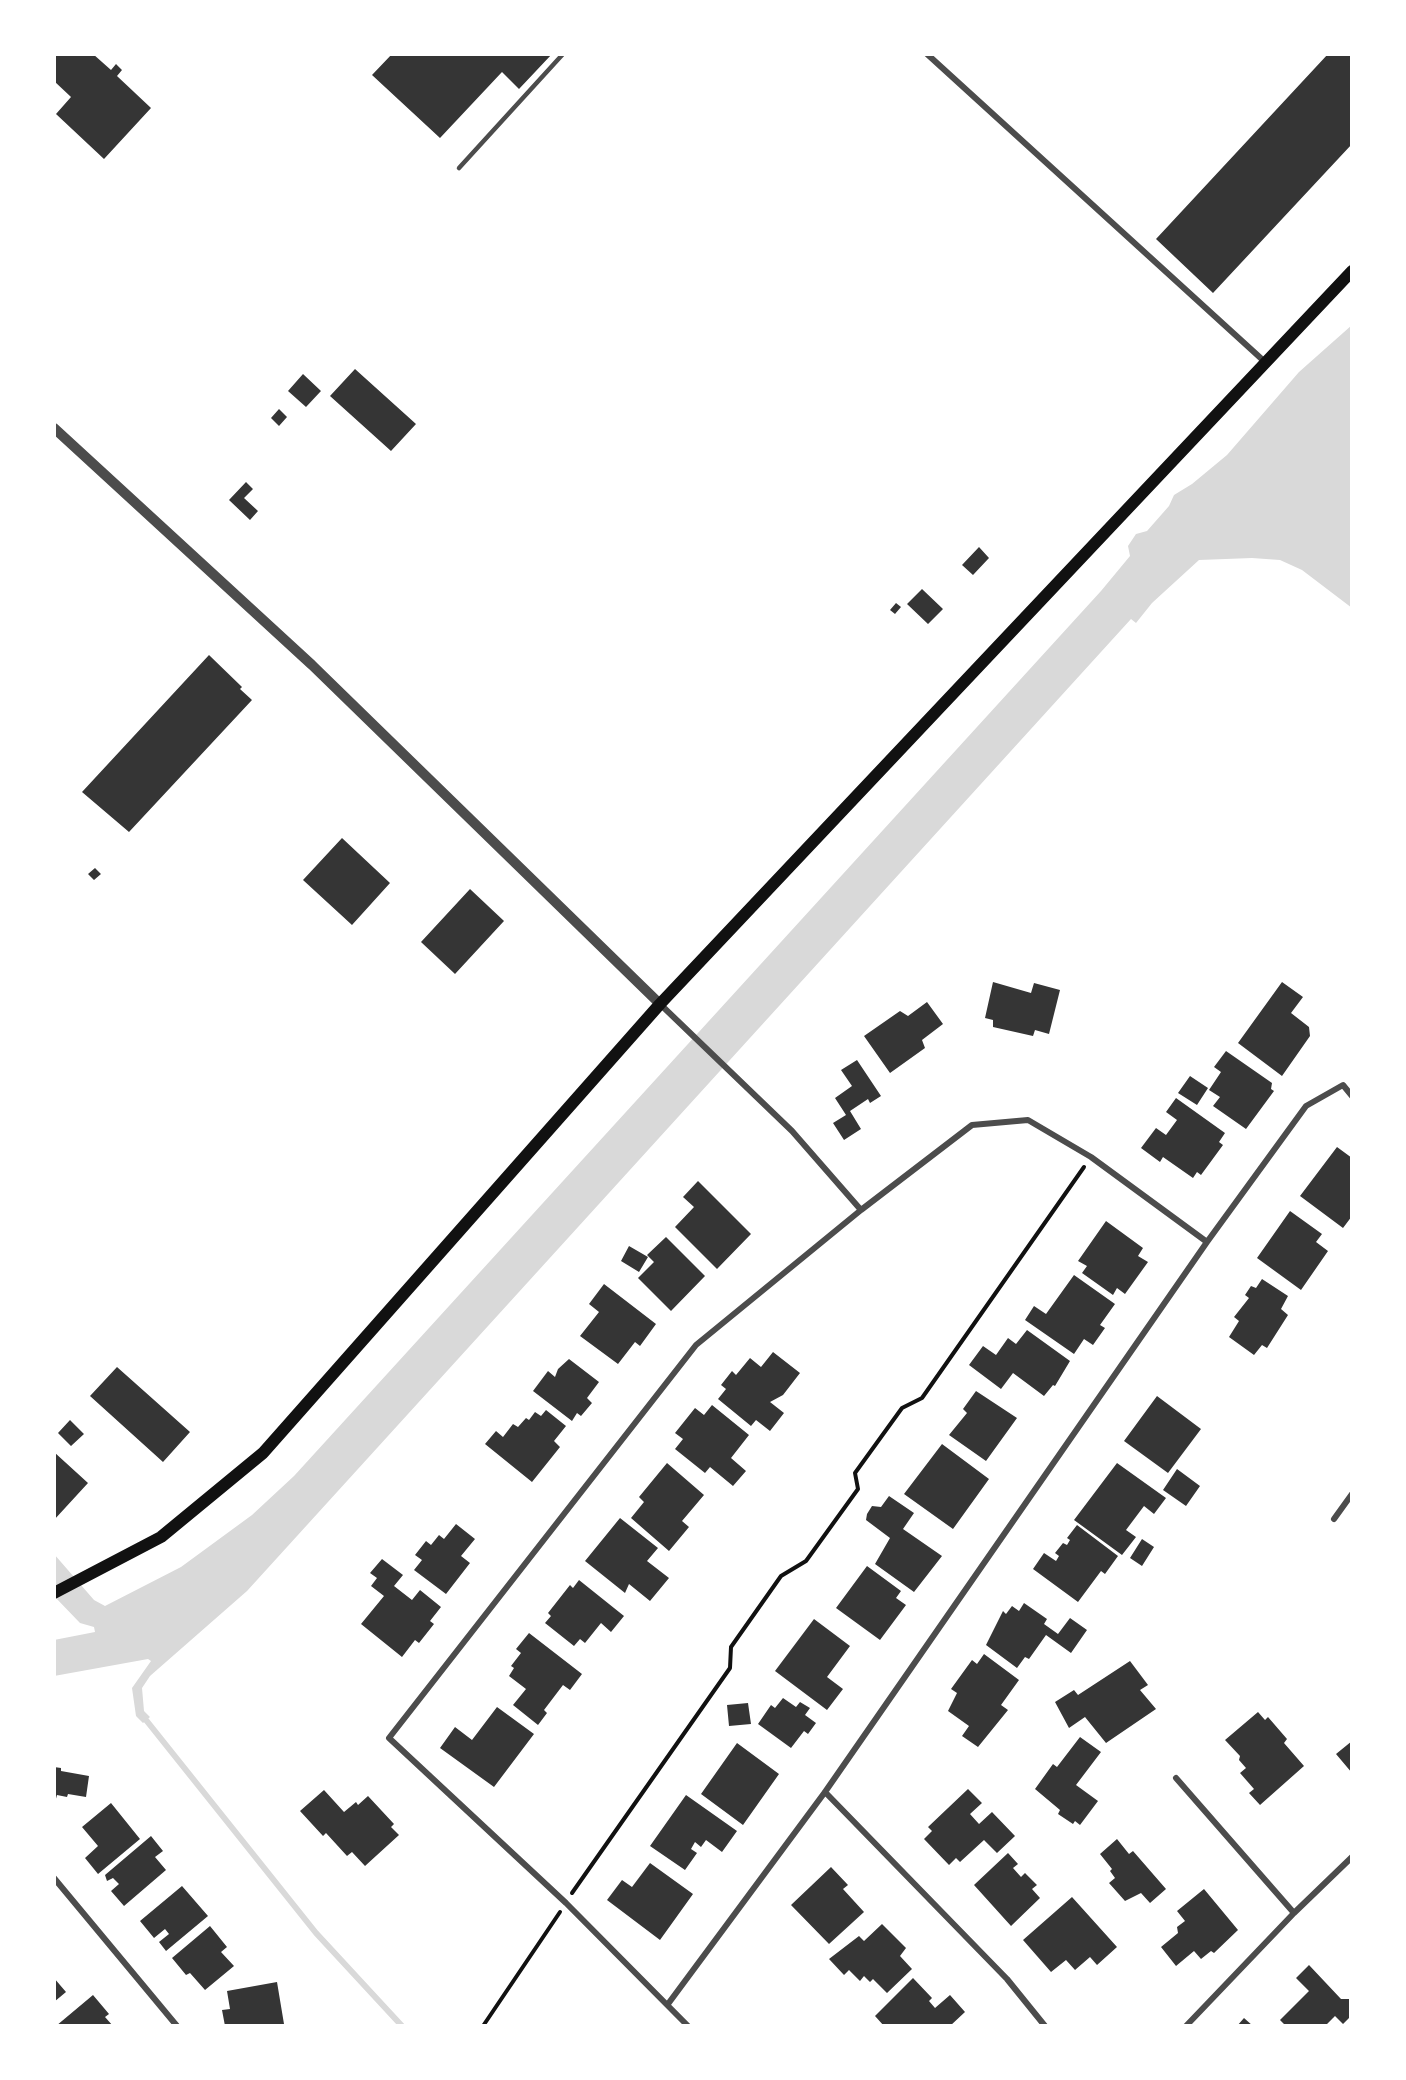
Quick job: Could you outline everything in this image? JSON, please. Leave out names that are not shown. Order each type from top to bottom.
[{"type":"main road","points":[[54,1593],[161,1537],[263,1454],[660,1004],[1352,271]]},
{"type":"street","points":[[927,54],[1265,362]]},
{"type":"street","points":[[54,428],[312,665],[792,1131],[861,1210]]},
{"type":"street","points":[[668,2004],[825,1792],[1208,1242],[1306,1106],[1343,1085],[1352,1096]]},
{"type":"street","points":[[688,2026],[566,1903],[388,1738],[696,1345],[861,1210],[972,1125],[1028,1120],[1091,1157],[1208,1242]]},
{"type":"street","points":[[1334,1519],[1352,1494]]},
{"type":"street","points":[[1176,1778],[1294,1913]]},
{"type":"street","points":[[825,1792],[1007,1979],[1045,2026]]},
{"type":"street","points":[[1186,2026],[1294,1913],[1352,1857]]},
{"type":"street","points":[[54,1878],[177,2026]]},
{"type":"lane","points":[[459,168],[563,54]]},
{"type":"path","points":[[483,2026],[730,1668],[731,1647],[781,1576],[806,1561],[858,1490],[855,1473],[902,1408],[922,1398],[1091,1157]]},
{"type":"shaded area","points":[[1352,325],[1352,608],[1302,570],[1280,560],[1252,558],[1199,560],[1152,603],[1136,623],[1131,619],[247,1591],[150,1676],[142,1688],[144,1711],[150,1717],[143,1723],[136,1716],[132,1688],[151,1661],[148,1659],[54,1676],[54,1640],[95,1632],[94,1627],[80,1623],[54,1596],[54,1554],[94,1600],[105,1606],[181,1567],[252,1515],[294,1476],[1101,591],[1130,556],[1128,546],[1136,534],[1147,531],[1169,506],[1174,495],[1192,484],[1227,455],[1299,372]]},
{"type":"building","points":[[54,54],[93,54],[111,70],[116,64],[122,70],[117,76],[151,108],[104,159],[56,114],[71,97],[54,81]]},
{"type":"building","points":[[392,54],[552,54],[519,89],[502,72],[440,138],[372,75]]},
{"type":"building","points":[[1328,54],[1352,54],[1352,144],[1213,293],[1156,239]]},
{"type":"building","points":[[355,369],[416,424],[391,451],[330,396]]},
{"type":"building","points":[[303,374],[321,391],[306,407],[288,391]]},
{"type":"building","points":[[279,409],[287,417],[279,426],[271,418]]},
{"type":"building","points":[[246,482],[253,489],[244,498],[258,511],[250,520],[229,500]]},
{"type":"building","points":[[979,547],[989,558],[973,575],[962,565]]},
{"type":"building","points":[[922,589],[943,609],[928,624],[907,604]]},
{"type":"building","points":[[896,603],[901,607],[895,614],[890,610]]},
{"type":"building","points":[[209,655],[252,700],[129,832],[82,792]]},
{"type":"building","points":[[342,838],[390,883],[352,925],[303,880]]},
{"type":"building","points":[[95,868],[101,874],[94,880],[88,874]]},
{"type":"building","points":[[470,889],[504,921],[455,974],[421,942]]},
{"type":"building","points":[[993,982],[1031,993],[1034,983],[1060,990],[1049,1034],[1035,1030],[1033,1036],[993,1027],[993,1020],[985,1018]]},
{"type":"building","points":[[1282,982],[1303,997],[1291,1013],[1309,1027],[1310,1036],[1282,1076],[1238,1043]]},
{"type":"building","points":[[927,1002],[943,1024],[922,1040],[925,1048],[890,1073],[864,1036],[900,1011],[908,1016]]},
{"type":"building","points":[[1226,1051],[1272,1083],[1271,1089],[1274,1091],[1246,1129],[1213,1106],[1220,1097],[1209,1090],[1221,1072],[1214,1067]]},
{"type":"building","points":[[857,1060],[881,1096],[870,1103],[868,1099],[850,1111],[861,1129],[844,1140],[833,1123],[846,1115],[835,1098],[852,1086],[841,1070]]},
{"type":"building","points":[[1190,1076],[1208,1088],[1197,1105],[1178,1093]]},
{"type":"building","points":[[1176,1098],[1225,1133],[1219,1142],[1223,1145],[1201,1175],[1197,1172],[1193,1178],[1163,1157],[1160,1162],[1141,1148],[1156,1128],[1166,1135],[1177,1120],[1166,1112]]},
{"type":"building","points":[[1337,1147],[1352,1158],[1352,1216],[1343,1228],[1300,1196]]},
{"type":"building","points":[[698,1181],[751,1234],[717,1269],[675,1227],[694,1207],[683,1197]]},
{"type":"building","points":[[1290,1211],[1322,1234],[1316,1242],[1328,1251],[1301,1290],[1257,1258]]},
{"type":"building","points":[[1106,1221],[1143,1248],[1138,1256],[1148,1262],[1125,1294],[1117,1288],[1113,1295],[1082,1273],[1087,1266],[1078,1261]]},
{"type":"building","points":[[666,1237],[705,1276],[671,1311],[638,1278],[654,1262],[647,1255]]},
{"type":"building","points":[[629,1246],[648,1257],[639,1272],[621,1261]]},
{"type":"building","points":[[1074,1275],[1115,1304],[1100,1325],[1105,1328],[1093,1345],[1084,1339],[1074,1354],[1025,1320],[1034,1306],[1046,1314]]},
{"type":"building","points":[[1262,1279],[1288,1296],[1281,1309],[1288,1315],[1267,1348],[1262,1345],[1254,1355],[1229,1337],[1239,1321],[1234,1317],[1249,1298],[1245,1295],[1251,1286],[1256,1288]]},
{"type":"building","points":[[604,1284],[656,1324],[640,1346],[635,1342],[618,1364],[580,1336],[599,1312],[589,1304]]},
{"type":"building","points":[[1027,1330],[1070,1361],[1055,1386],[1053,1385],[1044,1396],[1013,1373],[1001,1389],[969,1365],[983,1346],[996,1355],[1008,1338],[1016,1344]]},
{"type":"building","points":[[773,1352],[800,1373],[783,1395],[770,1402],[784,1413],[770,1431],[756,1420],[751,1426],[718,1399],[726,1389],[721,1385],[732,1371],[736,1375],[750,1358],[761,1367]]},
{"type":"building","points":[[569,1359],[599,1382],[587,1398],[592,1403],[581,1416],[577,1413],[572,1421],[533,1391],[548,1371],[555,1377],[558,1369]]},
{"type":"building","points":[[117,1367],[190,1432],[163,1462],[90,1396]]},
{"type":"building","points":[[976,1391],[1017,1418],[986,1461],[949,1435],[967,1413],[963,1409]]},
{"type":"building","points":[[1157,1396],[1201,1429],[1168,1473],[1124,1441]]},
{"type":"building","points":[[712,1405],[749,1435],[731,1458],[746,1471],[733,1486],[710,1467],[705,1473],[675,1449],[683,1439],[675,1433],[695,1408],[704,1415]]},
{"type":"building","points":[[546,1410],[566,1426],[554,1441],[560,1447],[532,1482],[485,1444],[496,1431],[503,1437],[513,1424],[518,1427],[526,1418],[529,1420],[535,1412],[541,1416]]},
{"type":"building","points":[[70,1420],[84,1434],[71,1446],[58,1433]]},
{"type":"building","points":[[942,1444],[989,1479],[953,1529],[904,1494]]},
{"type":"building","points":[[54,1452],[88,1483],[54,1520]]},
{"type":"building","points":[[667,1463],[704,1495],[682,1521],[689,1527],[669,1551],[631,1518],[644,1502],[639,1497]]},
{"type":"building","points":[[1117,1463],[1166,1498],[1154,1514],[1144,1506],[1126,1530],[1136,1537],[1122,1555],[1074,1520]]},
{"type":"building","points":[[1177,1469],[1200,1486],[1186,1506],[1163,1490]]},
{"type":"building","points":[[889,1496],[914,1513],[903,1529],[942,1556],[914,1592],[875,1564],[890,1538],[866,1520],[867,1514],[872,1506],[881,1507]]},
{"type":"building","points":[[620,1518],[658,1548],[647,1561],[669,1578],[650,1601],[629,1584],[625,1593],[585,1561]]},
{"type":"building","points":[[456,1524],[475,1539],[461,1556],[470,1563],[446,1594],[414,1570],[422,1560],[415,1555],[426,1541],[431,1545],[439,1535],[444,1539]]},
{"type":"building","points":[[1077,1525],[1118,1556],[1105,1574],[1101,1571],[1078,1602],[1033,1569],[1044,1553],[1056,1561],[1059,1556],[1055,1553],[1063,1543],[1067,1545],[1070,1540],[1067,1538]]},
{"type":"building","points":[[1142,1539],[1154,1547],[1142,1566],[1130,1558]]},
{"type":"building","points":[[382,1559],[403,1575],[394,1586],[412,1600],[420,1590],[441,1607],[430,1621],[434,1624],[419,1643],[415,1640],[402,1657],[361,1624],[384,1596],[371,1586],[377,1578],[370,1573]]},
{"type":"building","points":[[867,1566],[901,1591],[896,1598],[906,1605],[880,1640],[836,1608]]},
{"type":"building","points":[[579,1580],[624,1616],[611,1632],[601,1623],[585,1643],[580,1639],[574,1646],[545,1623],[551,1616],[548,1613],[570,1585],[573,1588]]},
{"type":"building","points":[[1024,1603],[1047,1619],[1044,1624],[1058,1634],[1070,1618],[1087,1630],[1071,1653],[1046,1635],[1029,1659],[1025,1657],[1017,1668],[986,1645],[1003,1611],[1006,1614],[1012,1606],[1019,1611]]},
{"type":"building","points":[[814,1619],[850,1646],[827,1677],[843,1689],[827,1710],[775,1671]]},
{"type":"building","points":[[529,1633],[582,1674],[570,1690],[563,1685],[544,1710],[547,1713],[538,1725],[513,1705],[526,1689],[509,1676],[514,1668],[511,1666],[521,1653],[516,1649]]},
{"type":"building","points":[[984,1654],[1019,1680],[1001,1705],[1008,1710],[978,1747],[962,1736],[969,1726],[948,1711],[957,1693],[951,1689],[972,1660],[977,1664]]},
{"type":"building","points":[[1130,1661],[1148,1685],[1140,1690],[1156,1709],[1106,1743],[1085,1717],[1069,1728],[1055,1702],[1074,1690],[1078,1695]]},
{"type":"building","points":[[783,1698],[796,1707],[800,1702],[810,1708],[805,1715],[816,1723],[808,1734],[804,1731],[791,1748],[758,1724],[771,1705],[775,1708]]},
{"type":"building","points":[[748,1703],[751,1724],[729,1726],[727,1705]]},
{"type":"building","points":[[497,1707],[534,1734],[494,1787],[440,1748],[455,1727],[472,1740]]},
{"type":"building","points":[[1258,1712],[1265,1720],[1268,1717],[1287,1739],[1284,1743],[1304,1766],[1260,1805],[1249,1793],[1254,1789],[1240,1773],[1246,1768],[1239,1760],[1240,1756],[1225,1740]]},
{"type":"building","points":[[1080,1737],[1101,1752],[1076,1785],[1098,1801],[1080,1825],[1075,1821],[1073,1824],[1058,1814],[1060,1810],[1035,1789],[1053,1764],[1057,1767]]},
{"type":"building","points":[[1352,1741],[1352,1773],[1336,1754]]},
{"type":"building","points":[[737,1743],[779,1774],[743,1825],[701,1794]]},
{"type":"building","points":[[54,1767],[61,1768],[61,1771],[89,1776],[86,1797],[57,1795],[54,1806]]},
{"type":"building","points":[[968,1789],[982,1803],[970,1814],[979,1824],[992,1812],[1015,1836],[997,1853],[984,1840],[960,1862],[956,1858],[949,1865],[924,1839],[932,1831],[928,1827]]},
{"type":"building","points":[[324,1790],[344,1812],[356,1802],[358,1805],[368,1796],[394,1824],[391,1827],[399,1835],[365,1866],[352,1852],[347,1856],[326,1833],[323,1836],[300,1811]]},
{"type":"building","points":[[686,1795],[737,1831],[722,1852],[706,1840],[701,1847],[695,1842],[691,1849],[697,1853],[685,1870],[650,1846]]},
{"type":"building","points":[[111,1803],[140,1839],[98,1874],[85,1858],[98,1846],[82,1827]]},
{"type":"building","points":[[151,1836],[163,1851],[155,1857],[166,1870],[124,1906],[111,1891],[119,1884],[113,1878],[107,1881],[105,1875]]},
{"type":"building","points":[[1117,1839],[1129,1854],[1133,1851],[1166,1889],[1150,1903],[1141,1893],[1125,1901],[1109,1883],[1115,1878],[1110,1871],[1112,1869],[1100,1854]]},
{"type":"building","points":[[1008,1853],[1018,1864],[1013,1868],[1021,1877],[1025,1873],[1037,1885],[1032,1889],[1040,1898],[1011,1926],[974,1885]]},
{"type":"building","points":[[650,1863],[693,1894],[660,1940],[607,1900],[622,1880],[632,1887]]},
{"type":"building","points":[[831,1867],[848,1885],[843,1889],[864,1912],[829,1944],[791,1905]]},
{"type":"building","points":[[182,1886],[208,1916],[166,1951],[159,1942],[169,1934],[165,1929],[154,1938],[140,1921]]},
{"type":"building","points":[[1204,1889],[1238,1930],[1214,1953],[1211,1951],[1201,1959],[1194,1951],[1176,1966],[1161,1947],[1178,1933],[1177,1927],[1185,1921],[1177,1911]]},
{"type":"building","points":[[1072,1897],[1117,1947],[1097,1965],[1090,1957],[1075,1970],[1066,1960],[1051,1972],[1023,1940]]},
{"type":"building","points":[[882,1924],[906,1948],[900,1956],[912,1969],[887,1993],[873,1979],[870,1982],[864,1976],[860,1981],[849,1970],[844,1975],[829,1959],[859,1936],[864,1941]]},
{"type":"building","points":[[210,1926],[227,1947],[221,1952],[234,1966],[205,1990],[190,1973],[186,1975],[172,1958]]},
{"type":"building","points":[[1309,1965],[1341,1999],[1349,1999],[1349,2018],[1343,2024],[1335,2016],[1325,2026],[1286,2026],[1280,2020],[1309,1991],[1296,1978]]},
{"type":"building","points":[[54,1978],[66,1992],[54,2002]]},
{"type":"building","points":[[913,1978],[932,1998],[929,2001],[935,2008],[950,1995],[965,2012],[950,2026],[884,2026],[875,2016]]},
{"type":"building","points":[[277,1982],[284,2024],[225,2026],[222,2010],[230,2009],[227,1991]]},
{"type":"building","points":[[93,1995],[109,2014],[105,2017],[113,2026],[56,2026]]},
{"type":"building","points":[[1244,2018],[1253,2026],[1237,2026]]},
{"type":"waterway","points":[[146,1720],[316,1933],[402,2026]]}]
